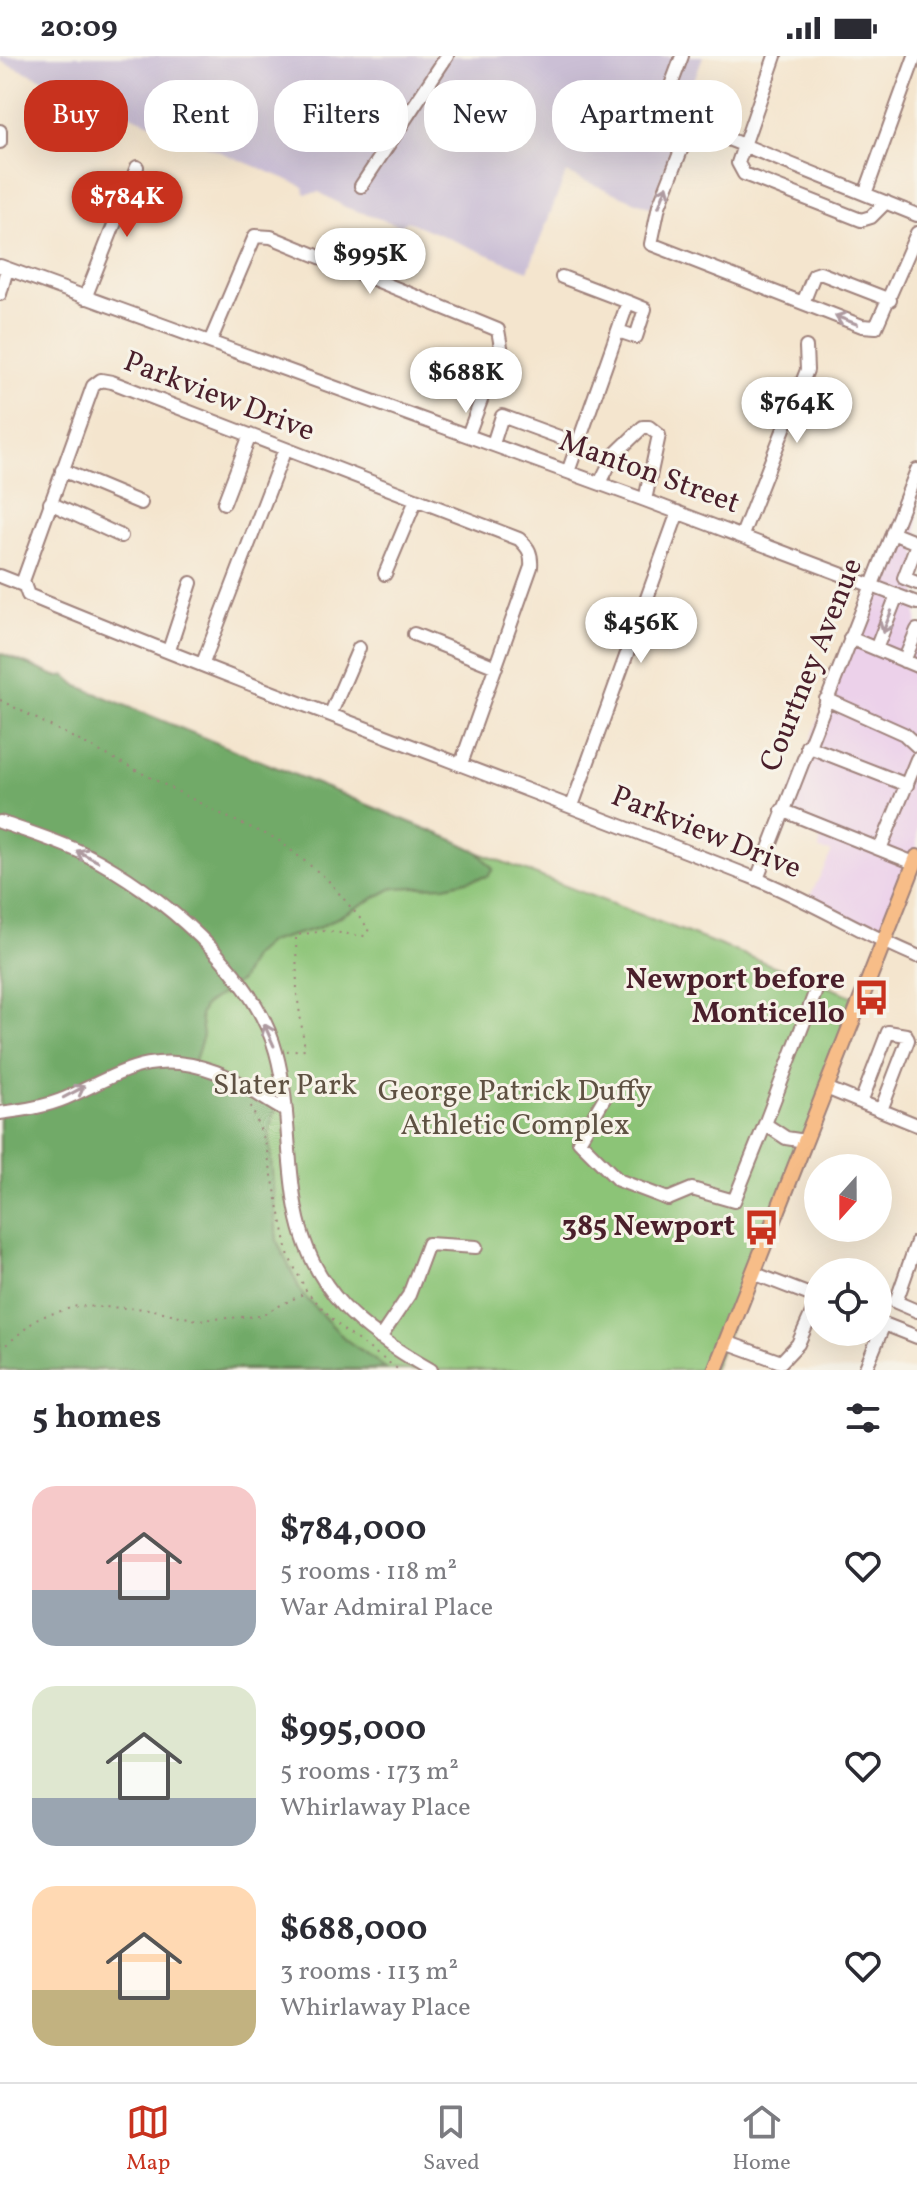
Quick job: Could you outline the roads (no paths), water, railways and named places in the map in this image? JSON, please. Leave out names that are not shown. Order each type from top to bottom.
[{"type":"main road","points":[[715,1370],[753,1273],[799,1139],[826,1088],[916,860]]},
{"type":"street","points":[[361,186],[447,56]]},
{"type":"street","points":[[673,80],[682,56]]},
{"type":"street","points":[[775,56],[738,163],[744,174],[861,220],[871,217],[886,202]]},
{"type":"street","points":[[865,194],[915,56]]},
{"type":"street","points":[[0,131],[0,142]]},
{"type":"street","points":[[743,144],[917,215]]},
{"type":"street","points":[[680,152],[659,206],[651,244],[803,303],[876,327],[917,233]]},
{"type":"street","points":[[85,298],[137,167]]},
{"type":"street","points":[[210,342],[255,236],[271,237],[498,330],[501,347],[468,435]]},
{"type":"street","points":[[0,294],[4,268]]},
{"type":"street","name":"Manton Street","points":[[4,268],[742,535],[917,603]]},
{"type":"street","points":[[803,303],[814,275],[820,273],[890,300]]},
{"type":"street","points":[[562,277],[645,309],[636,337],[618,331]]},
{"type":"street","points":[[568,472],[628,302]]},
{"type":"street","points":[[742,535],[807,370],[806,347]]},
{"type":"street","name":"Parkview Drive","points":[[461,764],[531,567],[532,555],[519,539],[101,380],[93,386],[23,585],[28,595],[461,764],[572,806],[757,879],[917,956]]},
{"type":"street","points":[[493,444],[502,416],[578,444]]},
{"type":"street","points":[[600,483],[614,455],[643,427],[649,427],[659,435],[645,500]]},
{"type":"street","points":[[224,503],[250,435]]},
{"type":"street","points":[[203,663],[285,449]]},
{"type":"street","points":[[62,470],[141,503]]},
{"type":"street","name":"Courtney Avenue","points":[[757,879],[917,470]]},
{"type":"street","points":[[385,574],[416,500]]},
{"type":"street","points":[[50,503],[121,536]]},
{"type":"street","points":[[903,506],[917,512]]},
{"type":"street","points":[[572,806],[678,512]]},
{"type":"street","points":[[892,533],[917,544],[904,578],[917,583]]},
{"type":"street","points":[[0,576],[23,585]]},
{"type":"street","points":[[169,650],[191,583]]},
{"type":"street","points":[[876,649],[897,595]]},
{"type":"street","points":[[850,638],[914,665],[917,630]]},
{"type":"street","points":[[414,634],[496,667]]},
{"type":"street","points":[[331,713],[359,648]]},
{"type":"street","points":[[826,699],[904,734],[917,746]]},
{"type":"street","points":[[807,746],[907,785]]},
{"type":"street","points":[[880,849],[917,759]]},
{"type":"street","points":[[782,810],[916,860]]},
{"type":"street","points":[[0,822],[86,855],[168,910],[234,975],[256,1008],[276,1052],[286,1111],[296,1208],[313,1264],[327,1290],[346,1311],[380,1338],[431,1370]]},
{"type":"street","points":[[605,1097],[579,1141],[618,1180],[668,1199],[692,1189],[734,1201],[768,1126],[815,993]]},
{"type":"street","points":[[861,1102],[888,1032],[906,1035],[908,1040],[881,1110]]},
{"type":"street","points":[[0,1113],[55,1101],[137,1064],[155,1061],[187,1064],[218,1073],[286,1111]]},
{"type":"street","points":[[826,1088],[917,1125]]},
{"type":"street","points":[[768,1126],[774,1132],[799,1139]]},
{"type":"street","points":[[901,1331],[913,1309],[896,1302],[917,1242]]},
{"type":"street","points":[[380,1338],[409,1295],[428,1244],[476,1247]]},
{"type":"street","points":[[753,1273],[804,1293]]},
{"type":"street","points":[[892,1327],[917,1337]]},
{"type":"street","points":[[726,1342],[781,1362],[798,1344],[804,1330]]},
{"type":"street","points":[[865,1370],[873,1346]]},
{"type":"place","name":"Newport before Monticello","points":[[871,997]]},
{"type":"place","name":"385 Newport","points":[[761,1227]]},
{"type":"park label","name":"Slater Park","points":[[285,1086]]},
{"type":"park label","name":"George Patrick Duffy Athletic Complex","points":[[515,1109]]}]
